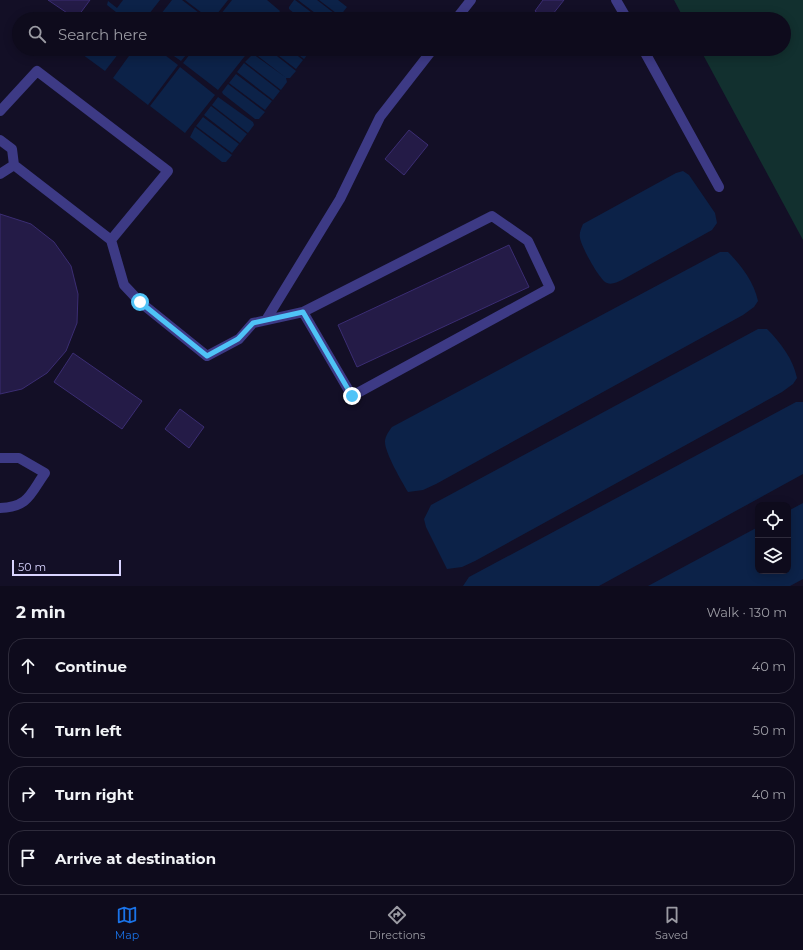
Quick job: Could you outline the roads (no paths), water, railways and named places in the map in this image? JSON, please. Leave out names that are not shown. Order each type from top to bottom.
[{"type":"lane","points":[[462,12],[471,0]]},
{"type":"lane","points":[[616,0],[623,12]]},
{"type":"lane","points":[[266,320],[340,199],[380,118],[427,56]]},
{"type":"lane","points":[[647,56],[719,187]]},
{"type":"lane","points":[[0,111],[37,71],[168,171],[111,240]]},
{"type":"lane","points":[[0,140],[12,149],[14,165],[111,240],[124,285],[140,302],[207,356],[238,339],[253,323],[303,312],[492,216],[528,240],[550,288],[352,396],[303,312]]},
{"type":"lane","points":[[0,174],[14,165]]},
{"type":"lane","points":[[0,458],[19,458],[45,473],[24,502],[16,507],[0,508]]},
{"type":"water","points":[[123,0],[160,0],[151,12],[116,12],[107,5],[108,1],[117,8]]},
{"type":"water","points":[[172,0],[182,0],[198,12],[163,12]]},
{"type":"water","points":[[185,0],[228,0],[219,12],[201,12]]},
{"type":"water","points":[[232,0],[267,0],[280,11],[279,12],[223,12]]},
{"type":"water","points":[[295,0],[311,12],[293,12],[289,7]]},
{"type":"water","points":[[298,0],[317,0],[333,12],[314,12]]},
{"type":"water","points":[[319,0],[338,0],[347,7],[343,12],[335,12]]},
{"type":"water","points":[[85,56],[117,56],[105,71]]},
{"type":"water","points":[[129,56],[166,56],[178,65],[148,105],[113,78]]},
{"type":"water","points":[[174,56],[185,56],[181,61]]},
{"type":"water","points":[[188,56],[245,56],[218,90],[183,63]]},
{"type":"water","points":[[251,56],[256,56],[285,77],[258,56],[277,56],[296,71],[290,78],[286,78],[287,82],[281,90],[245,62]]},
{"type":"water","points":[[279,56],[298,56],[303,60],[296,69]]},
{"type":"water","points":[[244,63],[280,91],[273,100],[237,72]]},
{"type":"water","points":[[180,67],[215,95],[185,133],[150,106]]},
{"type":"water","points":[[236,74],[272,101],[265,110],[229,83]]},
{"type":"water","points":[[228,84],[265,112],[259,119],[255,119],[223,94],[222,92]]},
{"type":"water","points":[[218,97],[253,122],[254,125],[248,133],[212,105]]},
{"type":"water","points":[[211,106],[247,134],[240,143],[204,115]]},
{"type":"water","points":[[203,117],[239,144],[232,153],[196,126]]},
{"type":"water","points":[[195,127],[232,155],[226,162],[222,162],[190,137]]},
{"type":"water","points":[[683,171],[689,175],[715,213],[717,223],[712,230],[622,280],[611,284],[604,281],[591,263],[581,242],[580,231],[583,224],[676,173]]},
{"type":"water","points":[[720,252],[728,252],[738,262],[746,274],[758,301],[754,307],[743,315],[436,484],[423,490],[408,492],[394,467],[386,447],[385,442],[387,434],[392,427]]},
{"type":"water","points":[[758,329],[767,329],[786,352],[793,364],[797,378],[793,384],[782,392],[475,561],[462,567],[447,569],[426,527],[424,519],[431,505]]},
{"type":"water","points":[[796,402],[803,402],[803,474],[599,586],[463,586],[469,577]]},
{"type":"water","points":[[803,503],[803,579],[790,586],[648,586],[755,529],[755,574],[791,574],[791,509]]}]
